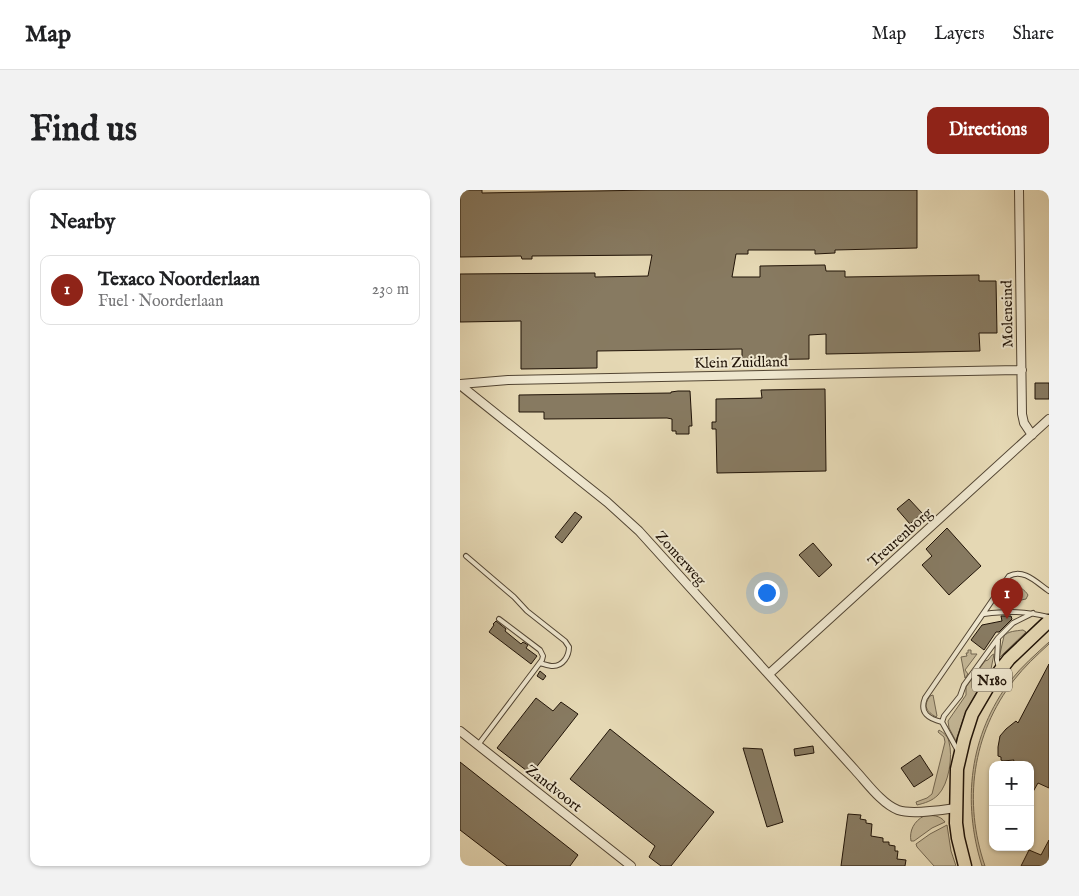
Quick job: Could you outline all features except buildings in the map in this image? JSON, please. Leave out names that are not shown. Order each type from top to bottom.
[{"type":"main road","name":"N180","points":[[965,866],[956,823],[957,769],[972,714],[989,685],[1000,671],[1049,619]]},
{"type":"street","name":"Moleneind","points":[[1019,190],[1022,414],[1024,423],[1032,435]]},
{"type":"street","name":"Klein Zuidland","points":[[460,385],[508,380],[1022,370]]},
{"type":"street","name":"Zomerweg","points":[[460,385],[625,518],[858,774],[891,806],[899,811],[911,812],[956,808]]},
{"type":"street","name":"Treurenborg","points":[[769,674],[1049,419]]},
{"type":"street","name":"Zandvoort","points":[[460,731],[631,866]]},
{"type":"lane","points":[[466,556],[569,647],[568,655],[562,663],[555,666],[540,663]]},
{"type":"lane","points":[[942,722],[935,721],[926,714],[923,704],[925,698],[1009,576],[1015,573],[1025,574],[1049,592]]},
{"type":"lane","points":[[984,614],[1006,611],[1033,613],[1049,619]]},
{"type":"lane","points":[[960,755],[942,722],[944,716],[960,696],[964,685],[998,638],[1013,623],[1033,613]]},
{"type":"lane","points":[[478,745],[540,663],[543,656],[540,650],[499,619]]},
{"type":"lane","points":[[998,638],[997,660],[1000,671]]},
{"type":"shaded area","points":[[1013,585],[1025,591],[1028,595],[1026,599],[997,605],[995,603],[1006,588]]},
{"type":"shaded area","points":[[1023,630],[1026,632],[999,658],[1004,636],[1010,632]]},
{"type":"shaded area","points":[[1049,642],[1018,675],[1000,701],[989,723],[981,746],[973,793],[974,818],[985,866],[982,866],[972,818],[971,794],[978,746],[986,723],[997,701],[1011,680]]},
{"type":"shaded area","points":[[968,650],[971,650],[971,654],[977,654],[965,670],[968,674],[965,678],[961,657],[967,656]]},
{"type":"shaded area","points":[[994,654],[991,669],[965,714],[956,741],[949,728],[948,721],[966,695],[966,687],[985,661]]},
{"type":"shaded area","points":[[933,695],[936,717],[930,713],[926,705],[930,696]]},
{"type":"shaded area","points":[[939,730],[947,736],[950,748],[950,762],[945,784],[938,795],[926,803],[917,805],[916,802],[932,794],[945,742],[944,737],[938,732]]},
{"type":"shaded area","points":[[924,816],[936,816],[945,822],[911,841],[913,827]]},
{"type":"shaded area","points":[[947,825],[951,851],[956,866],[934,866],[916,844]]},
{"type":"place","name":"Texaco Noorderlaan","points":[[1007,619]]}]
